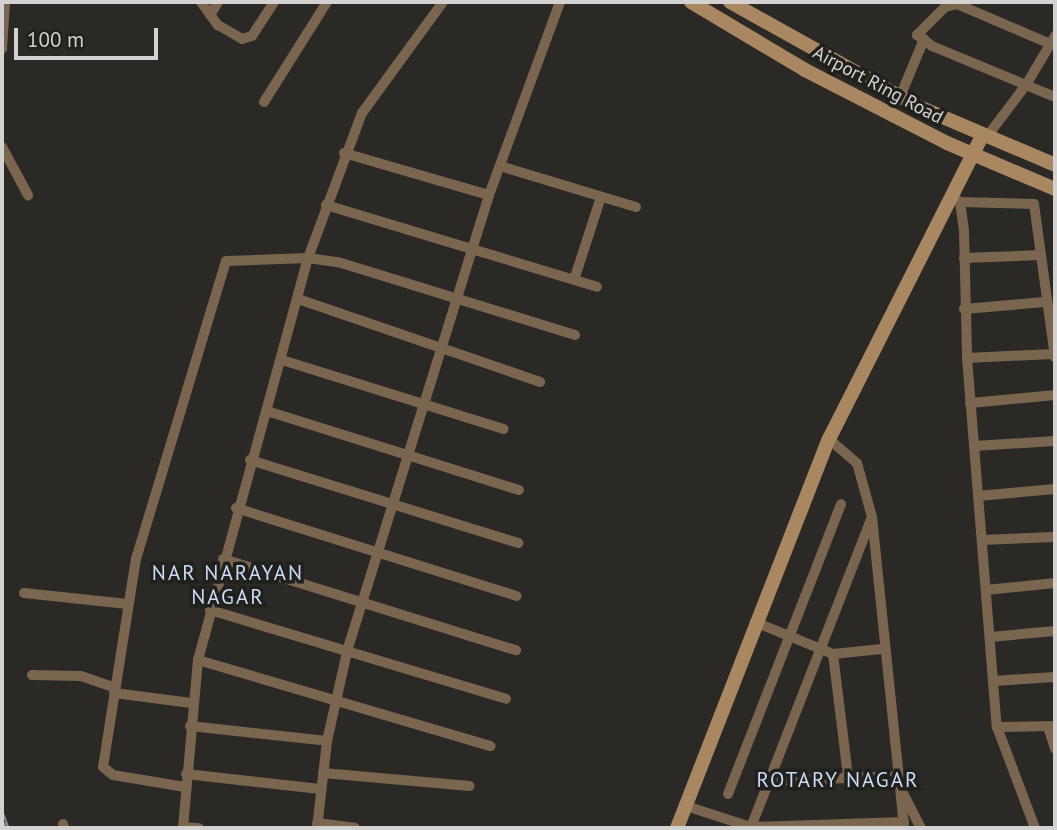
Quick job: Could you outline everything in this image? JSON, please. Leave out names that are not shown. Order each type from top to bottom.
[{"type":"main road","name":"Airport Ring Road","points":[[691,2],[805,70],[974,155],[1055,189]]},
{"type":"main road","name":"Airport Ring Road","points":[[730,2],[901,97],[984,137],[1055,165]]},
{"type":"main road","points":[[677,828],[755,622],[829,439],[957,199],[984,137]]},
{"type":"street","points":[[2,49],[5,2]]},
{"type":"street","points":[[201,2],[231,36],[242,39],[252,36],[274,2]]},
{"type":"street","points":[[210,15],[218,2]]},
{"type":"street","points":[[264,102],[327,2]]},
{"type":"street","points":[[199,828],[183,828],[191,703],[198,660],[236,508],[282,360],[308,257],[344,153],[362,113],[443,2]]},
{"type":"street","points":[[355,828],[317,826],[327,741],[348,648],[489,195],[560,2]]},
{"type":"street","points":[[984,137],[1026,85],[1053,42],[957,4],[945,7],[918,35],[924,39],[1026,85],[1055,97]]},
{"type":"street","points":[[901,97],[924,39]]},
{"type":"street","points":[[2,147],[28,195]]},
{"type":"street","points":[[344,153],[489,195]]},
{"type":"street","points":[[500,166],[636,207]]},
{"type":"street","points":[[574,280],[601,197]]},
{"type":"street","points":[[967,358],[1054,356],[1034,204],[957,199],[964,258],[964,309],[967,358],[970,403],[997,727],[1035,828]]},
{"type":"street","points":[[326,205],[597,287]]},
{"type":"street","points":[[964,258],[1041,255]]},
{"type":"street","points":[[185,788],[104,770],[127,604],[136,559],[221,269],[237,259],[308,257],[356,266],[575,335]]},
{"type":"street","points":[[299,299],[540,382]]},
{"type":"street","points":[[964,309],[1045,302]]},
{"type":"street","points":[[282,360],[503,429]]},
{"type":"street","points":[[970,403],[1055,395]]},
{"type":"street","points":[[267,411],[519,490]]},
{"type":"street","points":[[686,806],[751,827],[904,825],[901,776],[883,649],[872,517],[862,472],[829,439]]},
{"type":"street","points":[[974,446],[1055,441]]},
{"type":"street","points":[[250,460],[518,543]]},
{"type":"street","points":[[978,496],[1055,489]]},
{"type":"street","points":[[728,794],[841,504]]},
{"type":"street","points":[[236,508],[517,596]]},
{"type":"street","points":[[751,827],[872,517]]},
{"type":"street","points":[[982,540],[1055,537]]},
{"type":"street","points":[[223,559],[516,650]]},
{"type":"street","points":[[986,590],[1055,583]]},
{"type":"street","points":[[24,593],[127,604]]},
{"type":"street","points":[[210,610],[348,648],[506,699]]},
{"type":"street","points":[[755,622],[833,654],[883,649]]},
{"type":"street","points":[[990,637],[1055,631]]},
{"type":"street","points":[[833,654],[848,777]]},
{"type":"street","points":[[198,660],[336,697],[491,746]]},
{"type":"street","points":[[32,675],[72,675],[114,690],[191,703]]},
{"type":"street","points":[[993,681],[1055,677]]},
{"type":"street","points":[[190,726],[327,741]]},
{"type":"street","points":[[997,727],[1052,726],[1055,749]]},
{"type":"street","points":[[323,773],[469,786]]},
{"type":"street","points":[[186,774],[320,789]]},
{"type":"street","points":[[769,781],[901,776]]},
{"type":"street","points":[[902,793],[921,828]]},
{"type":"railway","points":[[2,814],[7,828]]},
{"type":"district","name":"NAR NARAYAN NAGAR","points":[[228,585]]},
{"type":"district","name":"ROTARY NAGAR","points":[[838,780]]}]
